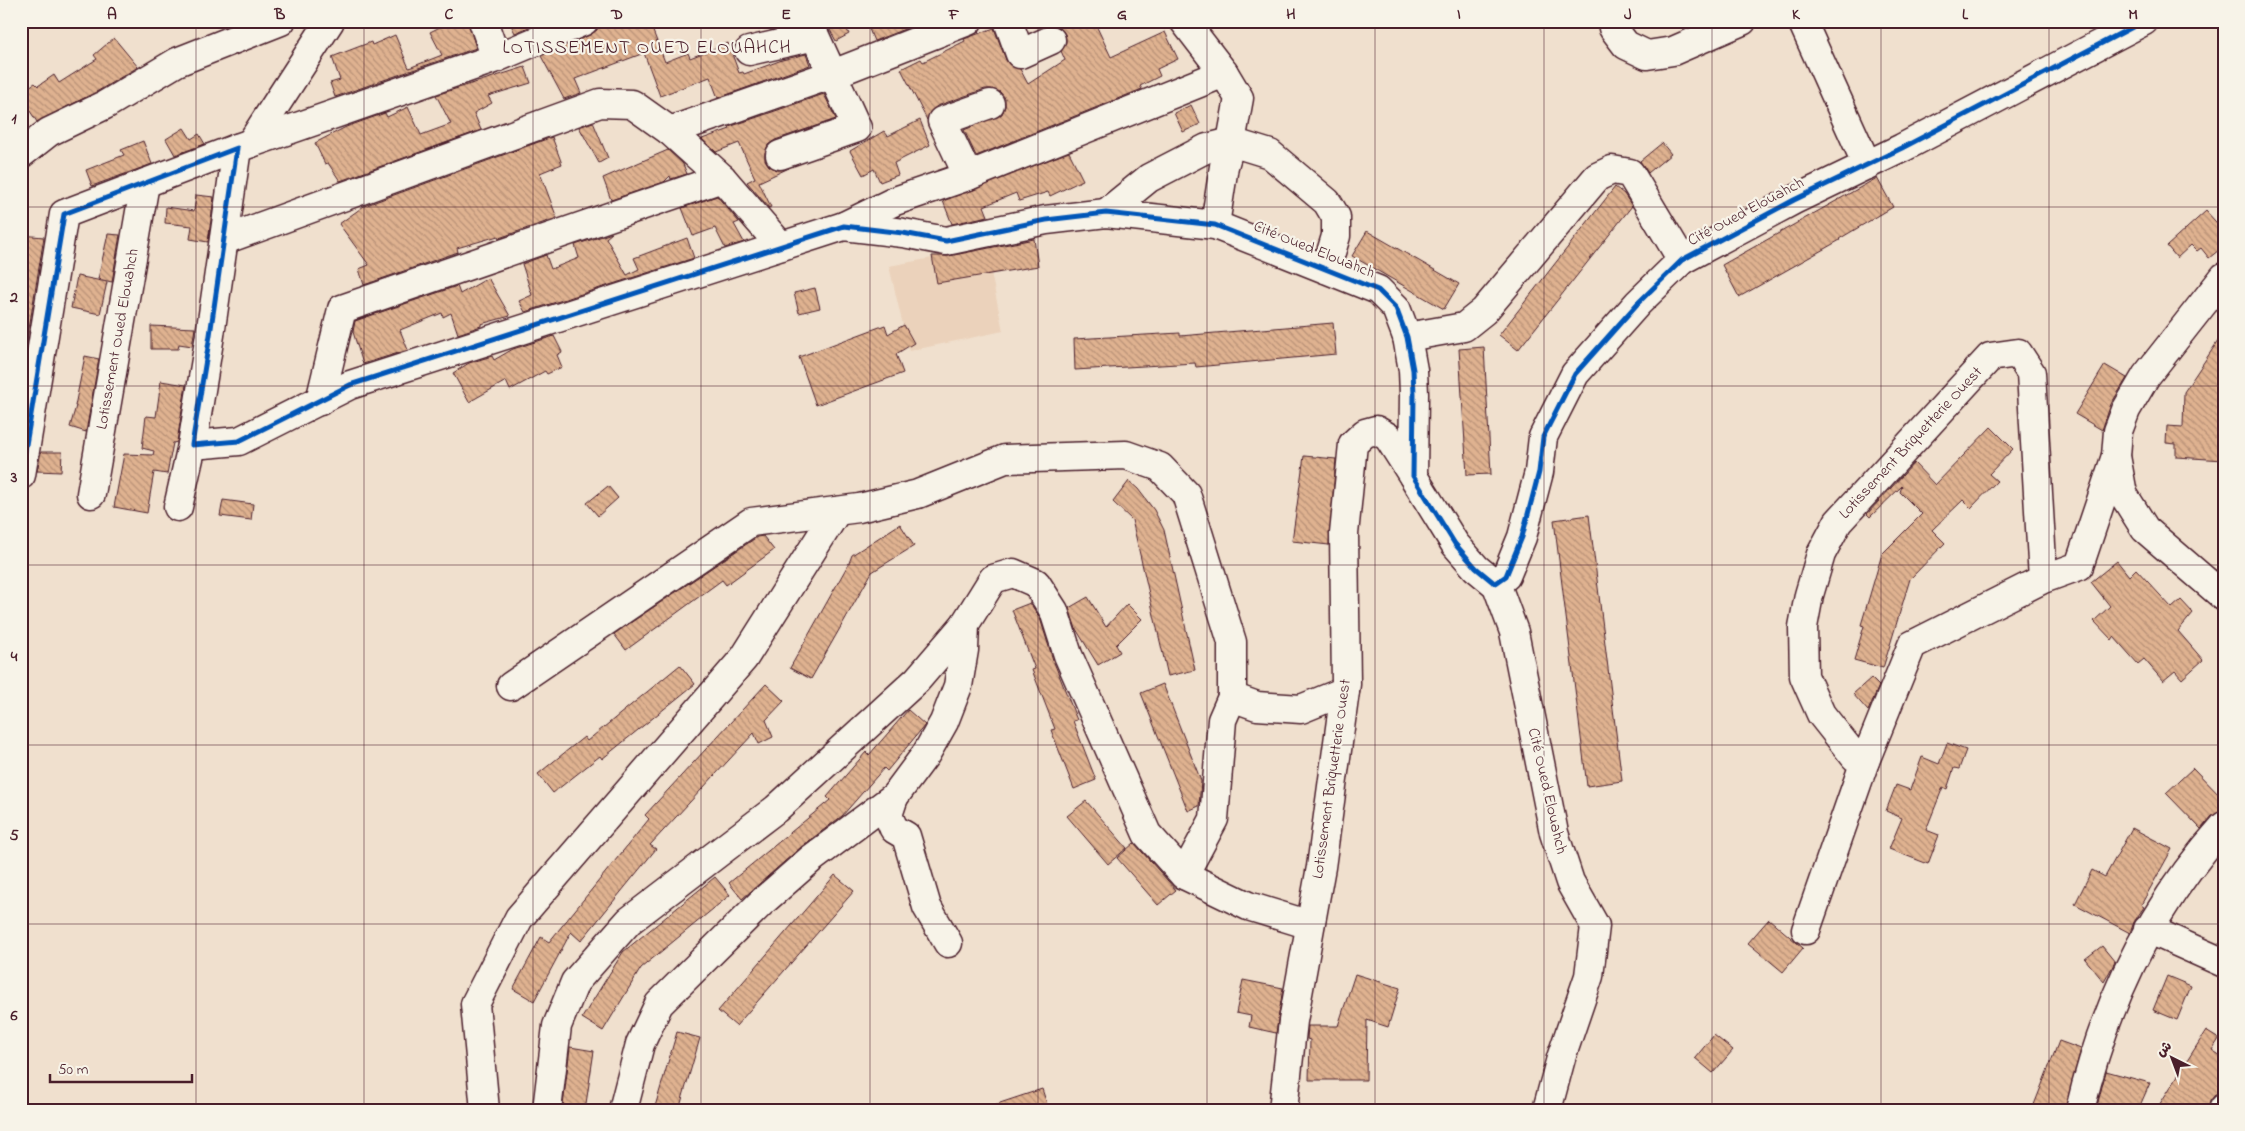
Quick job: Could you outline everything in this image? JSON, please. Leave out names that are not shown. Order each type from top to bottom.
[{"type":"street","points":[[21,154],[49,132],[105,105],[177,62],[281,21]]},
{"type":"street","points":[[178,507],[192,445],[224,240],[244,145],[330,21]]},
{"type":"street","points":[[483,21],[496,58]]},
{"type":"street","points":[[21,475],[64,214],[244,145],[496,58],[584,21]]},
{"type":"street","points":[[670,131],[833,74],[968,21]]},
{"type":"street","points":[[1008,21],[1020,54],[1051,40]]},
{"type":"street","points":[[1184,21],[1224,74],[1239,98],[1231,142],[1224,166],[1224,228]]},
{"type":"street","points":[[1612,21],[1613,28],[1626,45],[1647,54],[1673,51],[1742,21]]},
{"type":"street","points":[[1802,21],[1867,165]]},
{"type":"street","name":"Cité Oued Elouahch","points":[[1547,1110],[1561,1058],[1589,976],[1595,926],[1570,882],[1554,833],[1514,632],[1496,582],[1506,576],[1522,537],[1539,472],[1543,437],[1576,374],[1638,303],[1682,260],[1794,200],[1867,165],[2144,21]]},
{"type":"street","points":[[750,51],[815,36],[857,128],[780,155]]},
{"type":"street","points":[[192,445],[239,441],[350,385],[844,226],[895,201],[968,176],[1224,74]]},
{"type":"street","points":[[224,240],[600,103],[632,104],[670,131],[722,178],[781,246]]},
{"type":"street","points":[[968,176],[942,121],[990,104]]},
{"type":"street","points":[[1106,213],[1149,178],[1207,148],[1231,142],[1270,154],[1327,202],[1336,217],[1336,236],[1326,269]]},
{"type":"street","points":[[1407,337],[1464,327],[1471,322],[1484,311],[1597,177],[1612,170],[1630,173],[1682,260]]},
{"type":"street","points":[[320,400],[342,309],[722,178]]},
{"type":"street","name":"Lotissement Oued Elouahch","points":[[91,494],[145,183]]},
{"type":"street","name":"Cité Oued Elouahch","points":[[844,226],[903,232],[946,241],[1046,220],[1106,213],[1224,228],[1378,290],[1396,308],[1407,337],[1413,370],[1413,476]]},
{"type":"street","points":[[1806,930],[1865,761],[1912,645],[2044,579],[2079,566],[2116,456],[2118,431],[2126,410],[2141,385],[2183,327],[2224,277]]},
{"type":"street","name":"Lotissement Briquetterie Ouest","points":[[1865,761],[1855,757],[1821,714],[1804,676],[1803,627],[1820,554],[1838,522],[1990,358],[2018,353],[2031,373],[2044,579]]},
{"type":"street","name":"Lotissement Briquetterie Ouest","points":[[1283,1110],[1293,1021],[1321,867],[1345,691],[1344,534],[1353,444],[1364,433],[1376,430],[1388,437],[1413,476]]},
{"type":"street","points":[[510,686],[751,522],[859,508],[918,494],[1005,459],[1126,455],[1160,467],[1186,494],[1232,642],[1232,697],[1222,720],[1214,819],[1184,875]]},
{"type":"street","points":[[2116,456],[2123,494],[2144,529],[2224,597]]},
{"type":"street","points":[[1413,476],[1454,544],[1476,568],[1493,582],[1496,582]]},
{"type":"street","points":[[485,1110],[475,1004],[519,918],[744,658],[837,511]]},
{"type":"street","points":[[547,1110],[557,1026],[575,982],[629,921],[776,809],[917,680],[964,624],[993,579],[1013,573],[1036,583],[1054,611],[1068,655],[1147,834],[1184,875],[1248,906],[1310,925]]},
{"type":"street","points":[[623,1110],[640,1044],[659,1004],[762,902],[797,871],[894,797],[926,754],[944,722],[958,686],[964,650],[964,624]]},
{"type":"street","points":[[1232,697],[1257,706],[1300,709],[1345,691]]},
{"type":"street","points":[[894,797],[888,815],[894,829],[906,836],[926,907],[948,943]]},
{"type":"street","points":[[2080,1110],[2087,1080],[2127,971],[2148,930],[2173,889],[2224,826]]},
{"type":"street","points":[[2148,930],[2224,963]]},
{"type":"shaded area","points":[[986,248],[1003,331],[909,351],[889,266]]},
{"type":"building","points":[[452,21],[468,21],[476,48],[335,97],[330,83],[340,80],[332,57],[371,42],[372,45],[395,35],[409,68],[442,55],[430,32]]},
{"type":"building","points":[[509,21],[543,21],[515,33]]},
{"type":"building","points":[[599,21],[649,21],[665,62],[688,53],[690,58],[728,43],[739,73],[743,72],[744,74],[782,60],[806,54],[810,65],[718,98],[710,77],[660,96],[644,53],[575,79],[581,93],[564,99],[541,56],[590,35],[597,30]]},
{"type":"building","points":[[766,21],[809,21],[770,30]]},
{"type":"building","points":[[843,21],[849,34],[836,41],[829,28]]},
{"type":"building","points":[[888,21],[925,21],[874,41],[869,29]]},
{"type":"building","points":[[1049,21],[1094,21],[1111,57],[1165,32],[1178,59],[1157,69],[1160,76],[1140,86],[1142,89],[976,156],[964,130],[1002,114],[1005,98],[1000,92],[985,89],[937,106],[930,112],[927,120],[901,69],[921,59],[923,62],[965,41],[964,39],[994,28],[1006,60],[1011,66],[1020,69],[1028,84],[1065,60],[1061,51],[1066,42],[1065,34],[1060,28],[1050,25]]},
{"type":"building","points":[[114,38],[138,67],[98,91],[37,122],[21,97],[21,92],[35,83],[38,86],[54,75],[59,83],[97,59],[94,55]]},
{"type":"building","points":[[525,67],[531,83],[488,96],[492,103],[474,113],[481,130],[340,181],[328,163],[325,164],[315,143],[346,127],[385,113],[387,117],[408,107],[421,135],[451,124],[436,95]]},
{"type":"building","points":[[824,94],[836,119],[775,140],[768,145],[765,160],[769,166],[778,170],[789,168],[759,182],[771,207],[769,208],[747,182],[755,178],[739,143],[716,152],[702,139],[730,129],[729,127]]},
{"type":"building","points":[[1191,105],[1200,124],[1183,132],[1174,113]]},
{"type":"building","points":[[920,120],[930,145],[894,163],[898,175],[880,182],[874,169],[863,175],[850,151],[884,131],[888,136]]},
{"type":"building","points":[[593,122],[608,158],[599,163],[579,127]]},
{"type":"building","points":[[184,128],[191,139],[199,134],[205,144],[175,155],[166,139]]},
{"type":"building","points":[[552,137],[562,164],[540,173],[557,218],[499,238],[498,236],[457,248],[458,252],[364,285],[359,269],[369,265],[339,224],[364,206]]},
{"type":"building","points":[[143,141],[152,164],[92,186],[86,170],[124,155],[121,150]]},
{"type":"building","points":[[1662,143],[1671,154],[1648,173],[1640,161]]},
{"type":"building","points":[[668,150],[683,164],[687,174],[671,179],[670,176],[664,182],[611,200],[603,178]]},
{"type":"building","points":[[1069,152],[1083,180],[1050,196],[1048,192],[1019,201],[1016,193],[984,206],[988,216],[952,224],[943,201]]},
{"type":"building","points":[[1877,178],[1893,207],[1840,240],[1739,297],[1722,265]]},
{"type":"building","points":[[1615,187],[1624,194],[1632,206],[1518,350],[1499,335]]},
{"type":"building","points":[[196,195],[214,197],[208,242],[190,239],[192,226],[165,223],[166,207],[194,211]]},
{"type":"building","points":[[717,196],[739,222],[734,224],[744,242],[725,248],[715,228],[693,236],[682,208]]},
{"type":"building","points":[[2206,211],[2224,231],[2224,246],[2209,258],[2201,248],[2197,251],[2191,245],[2177,258],[2167,246]]},
{"type":"building","points":[[1367,231],[1459,284],[1444,309],[1352,256]]},
{"type":"building","points":[[612,233],[606,238],[627,275],[639,269],[634,258],[687,238],[694,258],[525,312],[519,301],[532,295],[522,264],[546,255],[551,269],[579,258],[575,245]]},
{"type":"building","points":[[108,234],[120,235],[112,282],[98,279]]},
{"type":"building","points":[[21,235],[44,237],[25,353],[21,352]]},
{"type":"building","points":[[1034,239],[1038,266],[937,283],[932,256],[949,256]]},
{"type":"building","points":[[77,276],[107,282],[100,314],[71,308]]},
{"type":"building","points":[[488,278],[510,316],[481,324],[481,326],[458,334],[451,313],[443,317],[442,313],[400,330],[408,350],[363,364],[353,332],[355,321],[457,286],[460,294]]},
{"type":"building","points":[[815,288],[820,308],[799,313],[794,293]]},
{"type":"building","points":[[1333,323],[1336,354],[1196,367],[1195,363],[1075,370],[1074,339],[1180,333],[1180,336]]},
{"type":"building","points":[[885,325],[888,334],[904,325],[914,343],[896,354],[903,373],[816,405],[799,357]]},
{"type":"building","points":[[151,326],[195,328],[192,346],[179,344],[178,349],[151,349]]},
{"type":"building","points":[[2224,332],[2224,390],[2221,388],[2219,440],[2224,440],[2224,460],[2176,457],[2176,444],[2166,443],[2167,426],[2183,427],[2184,392]]},
{"type":"building","points":[[554,336],[562,352],[557,355],[562,367],[547,374],[545,371],[510,390],[506,381],[469,402],[453,373],[469,363],[492,356],[494,360],[513,349]]},
{"type":"building","points":[[1484,347],[1491,474],[1467,475],[1459,349]]},
{"type":"building","points":[[85,356],[99,359],[86,432],[70,427],[76,406]]},
{"type":"building","points":[[2105,365],[2127,378],[2111,404],[2102,430],[2075,414]]},
{"type":"building","points":[[161,381],[186,385],[177,442],[173,443],[167,474],[154,472],[147,513],[114,507],[124,454],[153,455],[154,451],[142,448],[146,416],[156,417]]},
{"type":"building","points":[[1991,427],[2013,449],[1989,474],[1997,481],[1971,508],[1963,500],[1932,530],[1945,543],[1910,579],[1883,668],[1854,660],[1864,626],[1861,625],[1882,554],[1922,514],[1900,492],[1902,486],[1870,517],[1867,514],[1914,463],[1935,485]]},
{"type":"building","points":[[41,452],[62,452],[61,472],[37,471]]},
{"type":"building","points":[[1304,456],[1336,459],[1329,545],[1292,541]]},
{"type":"building","points":[[1129,481],[1138,489],[1154,510],[1164,530],[1195,670],[1168,676],[1132,520],[1113,502]]},
{"type":"building","points":[[608,486],[618,498],[598,516],[587,503]]},
{"type":"building","points":[[223,500],[253,504],[251,520],[220,516]]},
{"type":"building","points":[[1589,515],[1622,781],[1587,786],[1554,520]]},
{"type":"building","points":[[900,524],[914,546],[872,572],[811,679],[790,668],[852,555]]},
{"type":"building","points":[[763,536],[774,550],[726,585],[722,580],[626,650],[614,634],[757,537]]},
{"type":"building","points":[[2117,561],[2129,576],[2136,569],[2172,608],[2181,600],[2193,613],[2178,631],[2203,660],[2182,679],[2175,671],[2163,681],[2144,659],[2138,664],[2114,637],[2112,640],[2094,621],[2110,606],[2091,582]]},
{"type":"building","points":[[1088,597],[1106,627],[1127,604],[1142,619],[1116,645],[1120,652],[1098,665],[1076,629],[1069,608]]},
{"type":"building","points":[[1030,603],[1040,618],[1053,660],[1077,720],[1073,721],[1096,780],[1074,789],[1051,730],[1055,729],[1032,670],[1035,669],[1012,610]]},
{"type":"building","points":[[680,665],[695,684],[602,759],[600,756],[553,793],[538,774],[584,737],[587,741]]},
{"type":"building","points":[[1871,678],[1879,686],[1868,711],[1853,694]]},
{"type":"building","points":[[766,684],[784,701],[766,720],[773,737],[759,744],[754,733],[650,845],[656,849],[581,941],[571,932],[534,1001],[513,989],[541,937],[549,942],[649,819],[645,815]]},
{"type":"building","points":[[1163,684],[1201,781],[1199,806],[1188,811],[1141,693]]},
{"type":"building","points":[[908,710],[925,725],[887,771],[884,768],[842,816],[801,847],[742,899],[729,883],[830,800],[827,797],[866,752],[869,755]]},
{"type":"building","points":[[1947,743],[1966,750],[1959,769],[1954,768],[1947,789],[1943,787],[1926,830],[1939,835],[1928,864],[1889,849],[1902,818],[1886,811],[1896,785],[1910,790],[1922,757],[1939,764]]},
{"type":"building","points":[[2193,768],[2224,800],[2224,811],[2212,816],[2201,829],[2166,793]]},
{"type":"building","points":[[1086,801],[1127,848],[1108,864],[1067,816]]},
{"type":"building","points":[[2132,828],[2172,849],[2141,905],[2144,907],[2134,922],[2130,933],[2075,904],[2092,870],[2105,877]]},
{"type":"building","points":[[1134,843],[1176,890],[1158,905],[1117,858]]},
{"type":"building","points":[[835,875],[854,891],[736,1026],[718,1011]]},
{"type":"building","points":[[715,877],[730,895],[641,968],[603,1031],[582,1018],[623,952]]},
{"type":"building","points":[[1769,919],[1803,948],[1783,972],[1748,943]]},
{"type":"building","points":[[2102,946],[2115,962],[2104,982],[2085,959]]},
{"type":"building","points":[[1355,974],[1400,988],[1388,1027],[1367,1020],[1366,1080],[1309,1080],[1310,1040],[1307,1039],[1308,1026],[1338,1026]]},
{"type":"building","points":[[2167,976],[2191,986],[2177,1020],[2153,1010]]},
{"type":"building","points":[[1243,980],[1283,988],[1276,1033],[1249,1027],[1251,1016],[1236,1013]]},
{"type":"building","points":[[2206,1031],[2219,1039],[2212,1050],[2224,1058],[2224,1089],[2210,1101],[2208,1110],[2156,1110]]},
{"type":"building","points":[[677,1032],[700,1038],[679,1110],[654,1110]]},
{"type":"building","points":[[1714,1035],[1733,1050],[1713,1073],[1695,1058]]},
{"type":"building","points":[[2059,1041],[2081,1049],[2065,1110],[2032,1110]]},
{"type":"building","points":[[570,1047],[594,1051],[585,1110],[568,1110],[569,1107],[563,1106]]},
{"type":"building","points":[[2106,1071],[2150,1083],[2138,1110],[2096,1110]]},
{"type":"building","points":[[1042,1089],[1049,1110],[989,1110],[988,1107]]},
{"type":"cycle path","points":[[21,475],[64,214],[237,148],[192,445],[239,441],[350,385],[844,226],[903,233],[946,241],[1046,220],[1106,213],[1215,225],[1378,290],[1396,308],[1407,337],[1413,370],[1413,476],[1455,544],[1476,568],[1496,583],[1506,576],[1522,537],[1539,472],[1543,437],[1575,374],[1638,303],[1682,260],[1794,200],[1902,148],[2144,21]]},
{"type":"district","name":"LOTISSEMENT OUED ELOUAHCH","points":[[647,48]]}]
